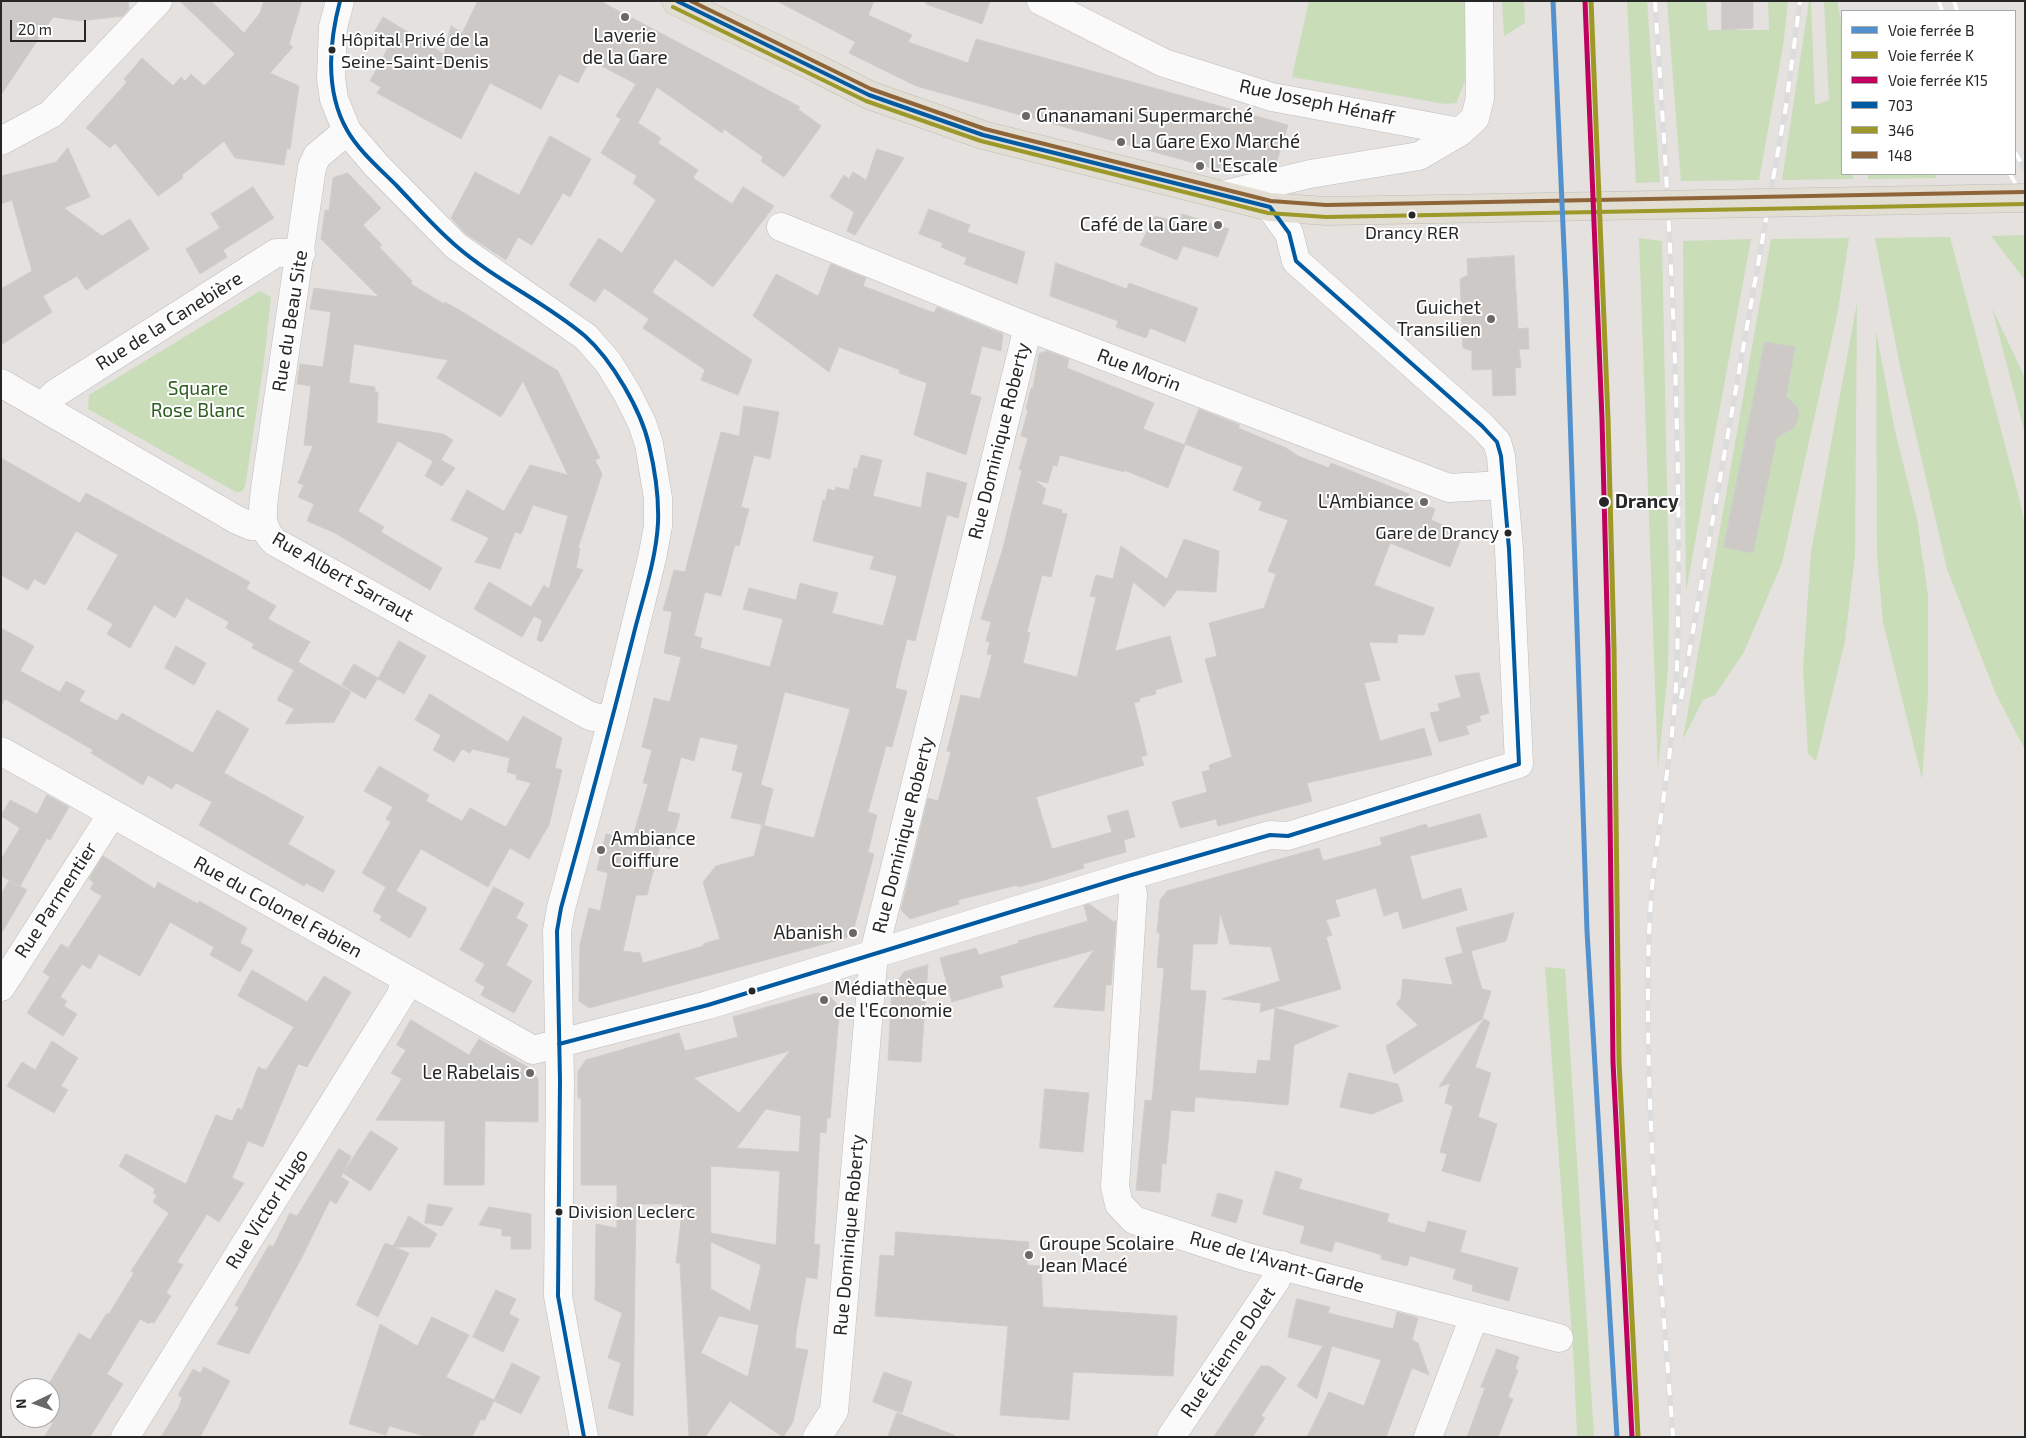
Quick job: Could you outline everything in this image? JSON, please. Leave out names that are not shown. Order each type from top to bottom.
[{"type":"main road","points":[[676,1],[889,103],[983,135],[1270,207],[1326,211],[2025,198]]},
{"type":"street","points":[[1,141],[51,114],[158,1]]},
{"type":"street","points":[[340,1],[333,27],[331,78],[334,99],[347,131],[376,166],[456,246],[586,337],[608,362],[642,423],[649,444],[658,498],[658,526],[652,558],[612,721],[561,908],[558,931],[558,1296],[584,1437]]},
{"type":"street","name":"Rue Joseph Hénaff","points":[[1041,1],[1164,63],[1272,97],[1460,132]]},
{"type":"street","points":[[1222,195],[1310,174],[1419,156],[1460,132],[1475,118],[1480,98],[1480,1]]},
{"type":"street","name":"Rue du Beau Site","points":[[264,526],[265,489],[301,253],[312,167],[317,156],[347,131]]},
{"type":"street","points":[[1270,207],[1289,233],[1296,261],[1482,426],[1497,442],[1501,456],[1503,485]]},
{"type":"street","name":"Rue Morin","points":[[781,227],[1028,327],[1449,488],[1503,485]]},
{"type":"street","name":"Rue de la Canebière","points":[[43,406],[56,393],[276,253],[301,253]]},
{"type":"street","name":"Rue Dominique Roberty","points":[[817,1437],[834,1412],[874,953],[1028,327]]},
{"type":"street","name":"Rue Albert Sarraut","points":[[1,383],[238,520],[250,526],[264,526],[266,534],[275,542],[590,716],[612,721]]},
{"type":"street","name":"Rue du Colonel Fabien","points":[[1,751],[533,1050],[708,1005],[1128,876],[1270,835],[1288,836],[1519,764],[1509,549],[1503,485]]},
{"type":"street","name":"Rue Parmentier","points":[[1,987],[112,814]]},
{"type":"street","name":"Rue de l'Avant-Garde","points":[[1128,876],[1133,894],[1115,1187],[1119,1204],[1134,1220],[1247,1257],[1559,1338]]},
{"type":"street","name":"Rue Victor Hugo","points":[[124,1437],[401,995],[405,979]]},
{"type":"street","name":"Rue Étienne Dolet","points":[[1171,1437],[1276,1280],[1282,1265]]},
{"type":"street","points":[[1428,1437],[1474,1317]]},
{"type":"green space","points":[[1309,1],[1467,1],[1465,81],[1456,103],[1445,104],[1292,77]]},
{"type":"green space","points":[[1502,1],[1524,1],[1525,23],[1504,36]]},
{"type":"green space","points":[[1627,1],[1647,1],[1660,182],[1636,183]]},
{"type":"green space","points":[[1667,1],[1706,1],[1708,30],[1769,30],[1768,1],[1788,1],[1783,46],[1759,180],[1681,181]]},
{"type":"green space","points":[[1809,1],[1811,1],[1815,105],[1829,100],[1824,1],[1837,1],[1841,19],[1841,175],[1853,175],[1853,179],[1782,180]]},
{"type":"green space","points":[[1868,175],[1936,175],[1937,178],[1868,179]]},
{"type":"green space","points":[[2025,235],[2025,280],[1991,236]]},
{"type":"green space","points":[[1950,237],[2025,526],[2025,750],[1995,692],[1947,569],[1900,366],[1875,238]]},
{"type":"green space","points":[[1639,238],[1662,241],[1669,587],[1668,670],[1658,768]]},
{"type":"green space","points":[[1849,238],[1838,311],[1782,563],[1744,652],[1715,695],[1703,700],[1683,739],[1771,239]]},
{"type":"green space","points":[[1751,239],[1686,591],[1683,241]]},
{"type":"green space","name":"Square Rose Blanc","points":[[260,291],[271,297],[263,369],[245,487],[241,492],[236,492],[88,409],[89,395]]},
{"type":"green space","points":[[1857,303],[1855,555],[1845,641],[1816,761],[1808,754],[1803,668],[1811,552]]},
{"type":"green space","points":[[1992,308],[2025,378],[2025,434]]},
{"type":"green space","points":[[1876,331],[1895,431],[1917,519],[1928,596],[1928,696],[1922,779],[1883,622],[1877,554]]},
{"type":"green space","points":[[1545,967],[1565,969],[1594,1437],[1577,1437],[1574,1363]]},
{"type":"building","points":[[1,1],[128,1],[129,9],[123,16],[80,21],[53,17],[1,95]]},
{"type":"building","points":[[180,1],[211,1],[244,33],[260,13],[264,1],[302,1],[289,44],[293,47],[270,73],[299,86],[290,149],[287,148],[284,165],[235,158],[224,141],[182,175],[183,178],[158,196],[115,143],[110,148],[86,128],[127,82],[124,79],[142,58],[173,86],[181,77],[185,81],[191,74],[204,86],[235,54]]},
{"type":"building","points":[[478,1],[600,1],[800,107],[798,109],[821,126],[784,177],[761,161],[763,157],[724,129],[722,133],[657,87],[638,123],[661,138],[658,143],[698,170],[693,178],[732,204],[743,187],[774,206],[713,287],[675,259],[652,292],[752,360],[738,395],[701,380],[705,370],[643,328],[649,319],[604,288],[595,302],[569,285],[599,238],[622,253],[656,200],[633,183],[637,176],[601,153],[621,119],[616,116],[636,84],[590,60],[578,83],[559,74],[541,109],[490,83],[461,139],[377,93],[381,87],[370,81],[389,46],[372,36],[383,17],[444,54],[451,26],[462,33]]},
{"type":"building","points":[[777,1],[874,1],[868,15],[912,35],[908,42],[968,63],[976,39],[1288,125],[1277,161],[1223,171],[916,86],[849,53],[855,42]]},
{"type":"building","points":[[927,1],[990,1],[982,24],[926,4]]},
{"type":"building","points":[[1722,1],[1753,1],[1753,28],[1722,30]]},
{"type":"building","points":[[550,136],[591,159],[570,197],[563,193],[532,245],[518,237],[506,260],[466,234],[451,218],[475,172],[519,195]]},
{"type":"building","points":[[68,148],[90,197],[64,208],[102,236],[130,219],[149,249],[86,290],[77,276],[43,296],[52,312],[1,345],[1,289],[32,271],[12,200],[1,204],[1,176],[56,162]]},
{"type":"building","points":[[877,149],[904,158],[855,235],[847,231],[854,212],[830,197],[844,175],[849,179],[853,172],[866,180]]},
{"type":"building","points":[[348,173],[381,208],[363,225],[382,245],[379,247],[412,281],[411,284],[444,304],[445,302],[461,311],[558,371],[600,458],[595,460],[602,474],[578,548],[580,549],[576,568],[583,570],[542,642],[537,640],[542,620],[534,616],[522,637],[474,609],[489,582],[531,607],[544,585],[549,589],[568,516],[533,505],[521,534],[515,532],[500,569],[475,562],[489,538],[451,520],[467,490],[504,511],[530,465],[568,475],[523,381],[501,417],[437,378],[448,360],[354,344],[349,383],[375,387],[375,392],[378,392],[377,423],[443,434],[453,440],[441,460],[455,468],[442,486],[425,476],[433,461],[398,441],[358,511],[384,527],[381,532],[442,568],[430,590],[335,533],[307,521],[314,504],[298,497],[304,485],[298,483],[313,446],[304,445],[311,386],[297,384],[300,364],[323,367],[331,312],[310,309],[314,288],[379,297],[321,239],[325,210],[329,211],[333,178]]},
{"type":"building","points":[[253,187],[274,218],[223,250],[227,257],[200,274],[186,249],[220,228],[211,214]]},
{"type":"building","points":[[929,209],[970,225],[967,232],[1025,252],[1017,284],[964,264],[967,258],[941,247],[943,243],[919,234]]},
{"type":"building","points":[[1182,214],[1229,229],[1218,257],[1183,246],[1177,260],[1140,245],[1155,216],[1180,223]]},
{"type":"building","points":[[1514,256],[1518,329],[1528,328],[1529,349],[1519,349],[1521,367],[1515,368],[1516,395],[1493,396],[1492,369],[1472,370],[1472,351],[1463,348],[1460,279],[1468,275],[1467,259]]},
{"type":"building","points":[[1056,263],[1127,289],[1129,283],[1198,308],[1185,342],[1150,328],[1146,338],[1116,327],[1118,321],[1050,296]]},
{"type":"building","points":[[831,264],[866,278],[863,286],[934,313],[937,307],[1003,334],[1001,351],[982,346],[970,394],[981,397],[966,455],[914,435],[927,383],[899,373],[900,370],[839,347],[829,372],[753,316],[776,274],[818,296]]},
{"type":"building","points":[[1765,342],[1795,347],[1786,396],[1797,407],[1799,414],[1797,422],[1792,429],[1777,437],[1753,553],[1724,547]]},
{"type":"building","points":[[1047,351],[1069,359],[1067,368],[1154,403],[1143,429],[1185,445],[1168,488],[1124,470],[1124,472],[1060,455],[1057,466],[1053,465],[1048,483],[1035,480],[1046,489],[1042,504],[1062,510],[1061,513],[1067,514],[1051,577],[1042,575],[1027,632],[1030,633],[1023,663],[1077,677],[1096,597],[1090,596],[1096,575],[1113,579],[1121,546],[1167,579],[1184,539],[1219,551],[1216,592],[1177,590],[1164,607],[1133,582],[1115,651],[1170,636],[1182,682],[1155,690],[1156,694],[1140,698],[1140,701],[1134,703],[1147,755],[1141,757],[1144,765],[1036,797],[1052,849],[1112,832],[1107,816],[1128,810],[1135,837],[1124,840],[1126,852],[1083,864],[1084,868],[1045,880],[958,900],[959,904],[910,919],[901,910],[928,798],[938,801],[951,752],[947,751],[961,695],[980,699],[992,655],[987,654],[990,642],[986,641],[991,622],[981,619],[1003,548],[1022,470],[1019,469],[1028,438],[1021,436],[1039,354]]},
{"type":"building","points":[[744,406],[779,412],[770,459],[754,455],[741,507],[749,509],[739,546],[735,545],[721,596],[705,592],[694,636],[702,638],[700,648],[770,667],[783,619],[743,609],[749,588],[796,600],[800,583],[838,593],[832,613],[883,626],[897,576],[870,569],[874,556],[813,541],[823,500],[825,501],[828,489],[835,491],[836,487],[849,490],[854,468],[857,469],[861,455],[882,460],[873,496],[921,508],[927,472],[967,483],[958,518],[947,515],[915,641],[907,639],[895,688],[907,691],[892,747],[886,746],[868,812],[877,815],[868,852],[874,854],[854,928],[846,938],[589,1008],[579,1001],[580,944],[589,908],[600,911],[608,873],[597,870],[606,834],[632,840],[648,784],[643,783],[652,750],[642,747],[654,698],[670,702],[681,657],[664,653],[672,612],[663,610],[674,570],[685,572],[721,432],[739,436]],"holes":[[[785,692],[850,709],[814,838],[762,825],[754,856],[716,866],[703,882],[720,939],[703,944],[704,946],[643,963],[640,953],[623,951],[636,895],[647,895],[660,846],[670,849],[680,814],[667,811],[681,757],[694,761],[700,737],[738,745],[732,770],[743,773],[731,818],[764,825],[773,789],[761,785]]]},
{"type":"building","points":[[1199,409],[1240,425],[1238,428],[1286,448],[1298,456],[1329,468],[1331,463],[1409,494],[1407,498],[1435,509],[1431,520],[1455,530],[1452,538],[1460,541],[1450,567],[1390,543],[1374,585],[1434,608],[1424,635],[1398,634],[1397,643],[1369,642],[1380,680],[1364,683],[1380,741],[1424,728],[1432,755],[1307,783],[1312,801],[1218,826],[1216,819],[1180,828],[1172,802],[1207,792],[1202,772],[1210,770],[1209,765],[1232,757],[1205,659],[1217,656],[1209,623],[1264,608],[1276,574],[1268,571],[1288,520],[1259,510],[1262,502],[1233,490],[1243,467],[1185,444]]},
{"type":"building","points":[[1,458],[80,503],[86,493],[250,582],[246,589],[276,606],[268,619],[310,642],[298,662],[351,692],[334,722],[285,724],[294,709],[277,700],[294,670],[252,648],[254,644],[226,628],[229,622],[186,598],[175,618],[154,605],[130,648],[107,634],[113,624],[87,609],[118,555],[76,531],[45,585],[34,579],[28,590],[1,575]]},
{"type":"building","points":[[1,628],[34,646],[20,671],[60,692],[66,681],[85,691],[79,701],[117,721],[122,713],[193,753],[217,710],[249,729],[224,773],[304,817],[288,844],[335,871],[323,892],[306,883],[304,886],[199,825],[212,802],[176,783],[172,789],[148,775],[143,785],[91,753],[93,750],[5,699],[1,706]]},
{"type":"building","points":[[399,641],[426,656],[404,694],[378,679]]},
{"type":"building","points":[[176,646],[206,663],[194,685],[165,668]]},
{"type":"building","points":[[354,664],[378,678],[365,699],[342,685]]},
{"type":"building","points":[[1479,673],[1489,713],[1479,716],[1481,721],[1466,726],[1469,734],[1439,742],[1430,713],[1440,711],[1438,704],[1461,697],[1455,676]]},
{"type":"building","points":[[430,694],[508,742],[523,716],[562,738],[555,768],[562,770],[549,825],[529,859],[510,848],[488,887],[421,849],[396,891],[427,908],[410,938],[380,920],[382,916],[373,911],[386,887],[362,873],[391,822],[386,819],[393,807],[364,791],[379,766],[429,795],[426,801],[462,821],[470,808],[506,827],[531,783],[516,779],[517,775],[507,772],[510,758],[472,749],[470,753],[462,749],[454,762],[433,750],[441,735],[415,720]]},
{"type":"building","points":[[47,795],[69,807],[50,840],[47,838],[20,886],[1,876],[1,859],[20,828],[1,816],[10,800],[37,814]]},
{"type":"building","points":[[1480,814],[1487,837],[1410,856],[1422,900],[1461,888],[1467,910],[1403,929],[1398,911],[1384,916],[1376,888],[1335,900],[1340,916],[1326,920],[1332,935],[1326,937],[1341,989],[1260,1012],[1261,1003],[1222,999],[1280,981],[1271,947],[1230,944],[1220,913],[1217,944],[1193,944],[1190,990],[1206,991],[1199,1070],[1256,1074],[1258,1060],[1270,1061],[1275,1008],[1339,1026],[1294,1045],[1288,1105],[1195,1097],[1194,1112],[1171,1110],[1166,1164],[1162,1163],[1160,1192],[1136,1190],[1145,1100],[1152,1101],[1164,968],[1157,967],[1160,933],[1157,933],[1160,900],[1167,891],[1319,848],[1323,861],[1382,845],[1380,838],[1426,824],[1428,828]]},
{"type":"building","points":[[103,856],[155,889],[158,882],[198,904],[199,901],[247,928],[240,943],[253,950],[240,972],[210,955],[214,947],[170,922],[140,976],[99,954],[90,969],[82,964],[60,997],[67,1001],[64,1006],[77,1014],[63,1036],[27,1013],[50,977],[43,972],[61,944],[68,948],[102,896],[90,889],[94,883],[89,879]]},
{"type":"building","points":[[9,881],[27,890],[1,934],[1,895]]},
{"type":"building","points":[[494,887],[524,903],[516,918],[528,925],[506,965],[532,981],[514,1013],[481,995],[485,987],[475,981],[485,964],[460,950]]},
{"type":"building","points":[[1089,904],[1114,922],[1116,920],[1111,985],[1106,985],[1104,1011],[1053,1007],[1094,950],[1000,976],[1003,987],[952,1002],[940,958],[976,948],[979,955],[1019,943],[1018,941],[1088,921],[1084,906]]},
{"type":"building","points":[[1514,913],[1506,941],[1471,951],[1482,989],[1491,991],[1482,1019],[1394,1074],[1386,1046],[1418,1025],[1396,1004],[1401,998],[1403,979],[1453,985],[1445,958],[1463,953],[1456,928]]},
{"type":"building","points":[[928,965],[921,1062],[888,1060],[892,988],[904,972]]},
{"type":"building","points":[[252,970],[307,1002],[324,976],[351,992],[307,1067],[298,1064],[263,1147],[248,1141],[232,1178],[244,1183],[219,1222],[207,1214],[177,1262],[183,1265],[166,1293],[171,1296],[154,1323],[150,1322],[149,1324],[140,1319],[107,1374],[123,1384],[90,1437],[44,1437],[50,1428],[60,1428],[60,1378],[52,1378],[79,1333],[90,1340],[107,1313],[109,1314],[134,1273],[131,1271],[169,1213],[153,1202],[157,1195],[153,1193],[155,1189],[119,1166],[126,1154],[186,1184],[216,1115],[232,1121],[238,1108],[242,1110],[258,1067],[266,1070],[294,1027],[238,996]]},
{"type":"building","points":[[818,993],[831,998],[836,1003],[839,1015],[830,1118],[827,1118],[826,1133],[820,1132],[814,1244],[820,1245],[817,1279],[806,1277],[796,1333],[795,1348],[808,1350],[793,1422],[783,1437],[730,1401],[705,1437],[689,1437],[680,1263],[676,1263],[683,1204],[636,1204],[633,1416],[608,1408],[621,1363],[608,1358],[622,1313],[595,1300],[596,1224],[617,1228],[617,1185],[581,1185],[581,1098],[578,1098],[578,1071],[586,1060],[679,1033],[685,1051],[738,1037],[733,1017]],"holes":[[[790,1051],[739,1113],[694,1078]],[[766,1109],[801,1116],[799,1152],[737,1148]],[[711,1166],[780,1171],[776,1245],[711,1233]],[[711,1242],[761,1265],[750,1311],[711,1289]],[[719,1316],[759,1325],[748,1377],[701,1353]]]},
{"type":"building","points":[[1484,1019],[1490,1022],[1475,1067],[1491,1073],[1478,1117],[1497,1124],[1480,1182],[1442,1171],[1447,1154],[1440,1152],[1453,1106],[1445,1103],[1450,1083],[1439,1087]]},
{"type":"building","points":[[411,1020],[469,1055],[479,1039],[531,1069],[538,1079],[538,1122],[485,1121],[484,1185],[444,1185],[445,1121],[376,1120],[402,1079],[391,1073],[406,1050],[397,1045]]},
{"type":"building","points":[[52,1041],[78,1058],[61,1086],[68,1090],[54,1113],[7,1086],[22,1062],[35,1070]]},
{"type":"building","points":[[1349,1073],[1398,1084],[1403,1101],[1372,1114],[1340,1107]]},
{"type":"building","points":[[1045,1089],[1089,1093],[1083,1152],[1040,1148]]},
{"type":"building","points":[[371,1131],[398,1148],[370,1191],[343,1173]]},
{"type":"building","points":[[339,1149],[351,1156],[341,1177],[349,1182],[336,1204],[330,1200],[301,1259],[249,1354],[217,1344],[239,1308],[235,1305],[269,1245],[273,1247],[290,1213],[297,1216]]},
{"type":"building","points":[[1276,1171],[1302,1179],[1299,1189],[1389,1214],[1387,1222],[1425,1233],[1428,1221],[1466,1231],[1460,1252],[1518,1268],[1509,1301],[1472,1291],[1473,1285],[1453,1279],[1456,1269],[1410,1256],[1407,1266],[1381,1259],[1382,1255],[1335,1241],[1332,1252],[1300,1243],[1305,1226],[1263,1214]]},
{"type":"building","points":[[1218,1193],[1243,1200],[1236,1223],[1212,1216]]},
{"type":"building","points":[[428,1204],[453,1208],[442,1226],[425,1223]]},
{"type":"building","points":[[489,1207],[531,1214],[531,1249],[511,1249],[511,1236],[502,1236],[502,1229],[479,1225]]},
{"type":"building","points":[[409,1216],[437,1234],[430,1247],[394,1247],[409,1253],[378,1317],[356,1305],[385,1243],[393,1246]]},
{"type":"building","points":[[896,1232],[1029,1242],[1027,1265],[1041,1266],[1043,1307],[1177,1316],[1173,1376],[1073,1372],[1069,1420],[1000,1415],[1008,1326],[875,1316],[880,1255],[894,1256]]},
{"type":"building","points":[[496,1290],[516,1299],[509,1314],[519,1319],[503,1352],[473,1337]]},
{"type":"building","points":[[1297,1299],[1330,1307],[1328,1313],[1393,1329],[1397,1312],[1418,1318],[1412,1340],[1418,1343],[1429,1375],[1412,1368],[1386,1437],[1307,1437],[1329,1392],[1364,1406],[1381,1360],[1332,1346],[1317,1399],[1297,1386],[1323,1346],[1288,1337]]},
{"type":"building","points":[[432,1317],[469,1335],[446,1377],[494,1400],[512,1363],[540,1377],[521,1414],[494,1401],[484,1421],[481,1419],[472,1437],[428,1437],[389,1426],[386,1435],[349,1424],[380,1324],[417,1346]]},
{"type":"building","points":[[1497,1349],[1519,1357],[1515,1369],[1518,1370],[1508,1397],[1513,1399],[1498,1437],[1467,1437],[1485,1388],[1481,1387]]},
{"type":"building","points":[[1261,1366],[1269,1366],[1286,1378],[1261,1416],[1265,1418],[1253,1437],[1214,1437]]},
{"type":"building","points":[[204,1367],[230,1381],[200,1437],[161,1437],[179,1407],[182,1398],[178,1395],[193,1369],[200,1373]]},
{"type":"building","points":[[884,1372],[912,1382],[902,1413],[873,1402]]},
{"type":"building","points":[[897,1413],[954,1435],[954,1437],[888,1437]]},
{"type":"railway","points":[[1655,1],[1674,333],[1677,416],[1678,583],[1677,666],[1674,711],[1650,917],[1648,1045],[1656,1213],[1673,1437]]},
{"type":"railway","points":[[1681,699],[1786,106],[1800,1]]},
{"type":"railway","points":[[1939,1],[1942,10]]},
{"type":"railway","points":[[1954,1],[1957,10]]},
{"type":"railway","points":[[2016,154],[2025,170]]},
{"type":"railway","points":[[2011,175],[2025,200]]},
{"type":"rail line","name":"B","points":[[1553,1],[1566,293],[1587,931],[1617,1437]]},
{"type":"rail line","name":"K15","points":[[1585,1],[1602,419],[1608,649],[1613,1062],[1632,1437]]},
{"type":"rail line","name":"K","points":[[1591,1],[1608,419],[1614,649],[1619,1062],[1638,1437]]},
{"type":"transit line","name":"703","points":[[340,1],[333,33],[331,67],[335,99],[347,130],[370,159],[455,245],[470,258],[570,324],[595,346],[615,372],[632,401],[645,431],[655,474],[658,523],[652,566],[561,908],[557,931],[560,1080],[558,1296],[584,1437]]},
{"type":"transit line","name":"703","points":[[559,1044],[708,1005],[1128,876],[1270,835],[1288,836],[1519,764],[1509,549],[1501,456],[1497,442],[1482,426],[1296,261],[1289,233],[1270,207],[983,135],[869,95],[677,1]]},
{"type":"transit line","name":"148","points":[[691,1],[871,89],[985,129],[1271,201],[1326,205],[2025,192]]},
{"type":"transit line","name":"346","points":[[673,7],[866,101],[981,141],[1268,213],[1326,217],[2025,204]]},
{"type":"place","name":"Laverie de la Gare","points":[[625,17]]},
{"type":"place","name":"Hôpital Privé de la Seine-Saint-Denis","points":[[332,50]]},
{"type":"place","name":"Gnanamani Supermarché","points":[[1026,116]]},
{"type":"place","name":"La Gare Exo Marché","points":[[1121,142]]},
{"type":"place","name":"L'Escale","points":[[1200,166]]},
{"type":"place","name":"Drancy RER","points":[[1412,215]]},
{"type":"place","name":"Café de la Gare","points":[[1218,225]]},
{"type":"place","name":"Guichet Transilien","points":[[1491,319]]},
{"type":"place","name":"L'Ambiance","points":[[1424,502]]},
{"type":"place","name":"Drancy","points":[[1604,502]]},
{"type":"place","name":"Gare de Drancy","points":[[1508,533]]},
{"type":"place","name":"Ambiance Coiffure","points":[[601,850]]},
{"type":"place","name":"Abanish","points":[[853,933]]},
{"type":"place","name":"Médiathèque de l'Economie","points":[[824,1000]]},
{"type":"place","name":"Le Rabelais","points":[[530,1073]]},
{"type":"place","name":"Division Leclerc","points":[[559,1212]]},
{"type":"place","name":"Groupe Scolaire Jean Macé","points":[[1029,1255]]}]
